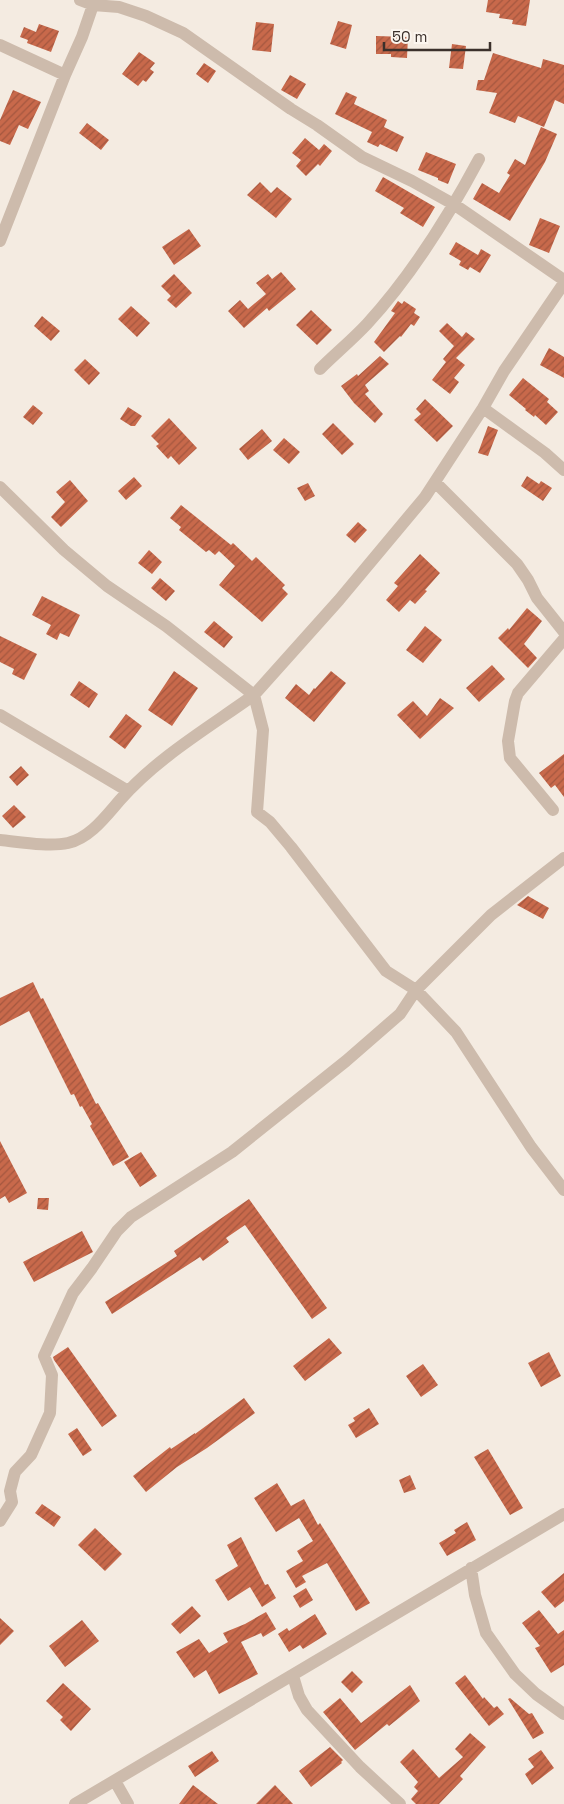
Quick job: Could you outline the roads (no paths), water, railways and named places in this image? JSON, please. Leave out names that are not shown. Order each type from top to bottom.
[{"type":"street","points":[[0,840],[49,844],[68,843],[87,835],[106,817],[128,791],[182,743],[254,694],[339,600],[425,497],[483,408],[504,371],[559,301],[564,281],[455,205],[412,181],[362,158],[182,33],[146,16],[119,7],[93,5],[80,0]]},
{"type":"street","points":[[0,241],[93,5]]},
{"type":"street","points":[[0,45],[65,75]]},
{"type":"street","points":[[320,370],[366,324],[391,295],[455,205],[479,159]]},
{"type":"street","points":[[483,408],[564,470]]},
{"type":"street","points":[[436,482],[517,564],[537,598],[564,632]]},
{"type":"street","points":[[0,487],[64,550],[100,580],[166,626],[254,694],[263,730],[257,812],[270,822],[291,847],[386,971],[416,990],[456,1032],[531,1147],[564,1190]]},
{"type":"street","points":[[553,810],[510,758],[508,741],[518,693],[564,639]]},
{"type":"street","points":[[0,715],[128,791]]},
{"type":"street","points":[[0,1521],[12,1502],[10,1491],[15,1472],[31,1455],[50,1413],[52,1375],[44,1356],[73,1293],[117,1231],[131,1217],[232,1152],[346,1061],[400,1014],[416,990],[491,915],[564,858]]},
{"type":"street","points":[[75,1804],[564,1514]]},
{"type":"street","points":[[471,1568],[475,1594],[486,1633],[515,1674],[536,1694],[564,1714]]},
{"type":"street","points":[[292,1676],[306,1710],[360,1767],[400,1804]]},
{"type":"street","points":[[115,1781],[128,1804]]}]
